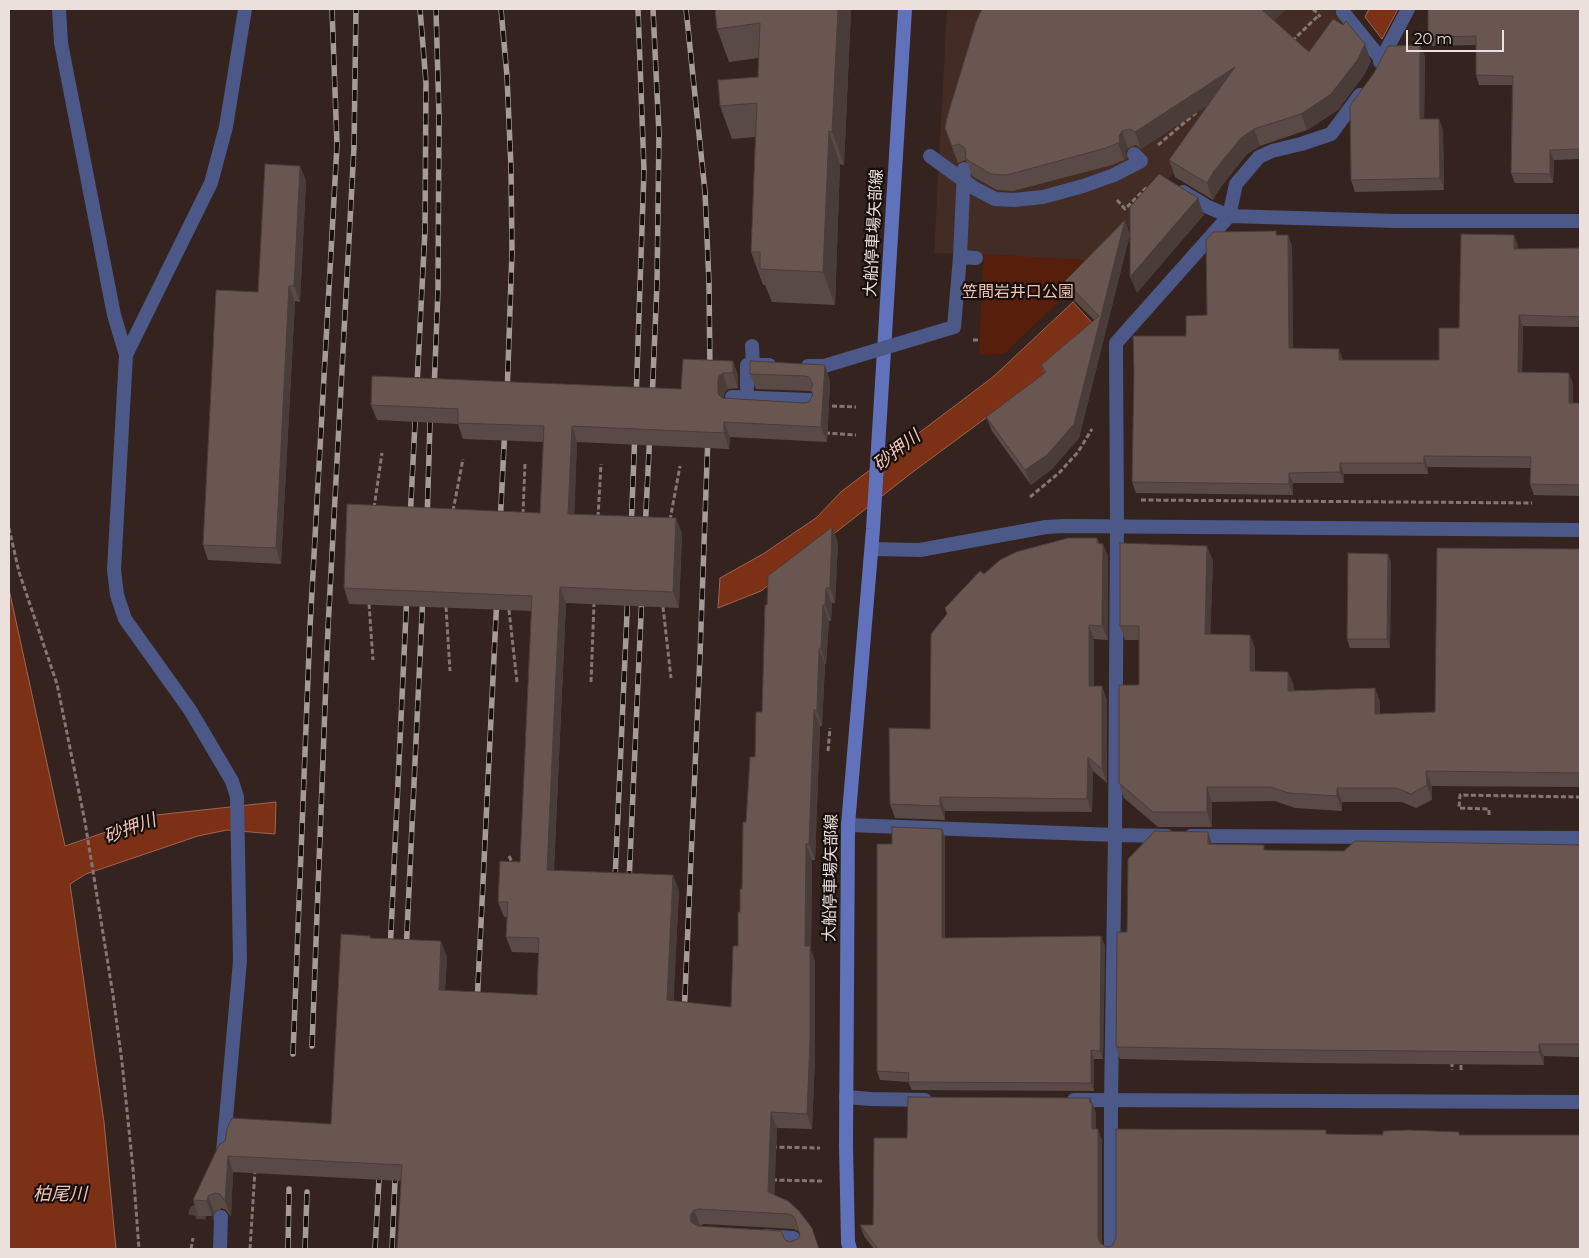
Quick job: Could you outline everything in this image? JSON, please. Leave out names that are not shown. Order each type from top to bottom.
[{"type":"main road","name":"大船停車場矢部線","points":[[850,1249],[848,1232],[846,1098],[848,825],[872,549],[905,9]]},
{"type":"street","points":[[60,9],[61,43],[114,315],[126,355],[114,570],[118,595],[125,619],[190,710],[232,781],[237,798],[240,961],[223,1152]]},
{"type":"street","points":[[126,355],[211,183],[226,127],[245,9]]},
{"type":"street","points":[[1374,73],[1408,9]]},
{"type":"street","points":[[1346,15],[1381,59]]},
{"type":"street","points":[[1111,1249],[1118,526],[1116,343],[1229,216],[1236,184],[1259,157],[1272,151],[1331,134],[1365,88]]},
{"type":"street","points":[[930,156],[974,188],[995,199],[1014,200],[1042,197],[1083,186],[1114,175],[1137,157]]},
{"type":"street","points":[[797,366],[824,366],[954,327],[960,257],[964,170]]},
{"type":"street","points":[[1170,184],[1208,207],[1229,216],[1396,221],[1580,221]]},
{"type":"street","points":[[960,257],[976,258]]},
{"type":"street","points":[[752,346],[753,365]]},
{"type":"street","points":[[747,388],[747,365],[780,365]]},
{"type":"street","points":[[732,402],[810,405]]},
{"type":"street","points":[[872,549],[920,550],[1046,527],[1065,526],[1580,530]]},
{"type":"street","points":[[848,825],[1114,836],[1580,838]]},
{"type":"street","points":[[846,1098],[938,1100]]},
{"type":"street","points":[[1063,1100],[1580,1102]]},
{"type":"street","points":[[220,1249],[221,1217]]},
{"type":"street","points":[[750,1236],[793,1238],[797,1249]]},
{"type":"path","points":[[1312,9],[1323,20]]},
{"type":"path","points":[[1292,42],[1318,15]]},
{"type":"path","points":[[1137,157],[1200,110]]},
{"type":"path","points":[[1030,496],[1059,473],[1078,452],[1095,423]]},
{"type":"path","points":[[374,511],[382,453]]},
{"type":"path","points":[[452,515],[463,459]]},
{"type":"path","points":[[523,518],[525,463]]},
{"type":"path","points":[[598,521],[601,464]]},
{"type":"path","points":[[669,523],[680,466]]},
{"type":"path","points":[[1139,500],[1542,503]]},
{"type":"path","points":[[9,528],[19,572],[58,684],[85,822],[122,1062],[133,1169],[138,1249]]},
{"type":"path","points":[[369,604],[373,660]]},
{"type":"path","points":[[590,682],[594,604]]},
{"type":"path","points":[[663,607],[670,678]]},
{"type":"path","points":[[446,608],[450,671]]},
{"type":"path","points":[[509,610],[517,682]]},
{"type":"path","points":[[1489,808],[1459,808],[1460,795],[1580,797]]},
{"type":"path","points":[[509,856],[516,870]]},
{"type":"path","points":[[1461,1052],[1461,1070]]},
{"type":"path","points":[[1452,1055],[1452,1070]]},
{"type":"path","points":[[766,1147],[820,1148]]},
{"type":"path","points":[[250,1249],[256,1164]]},
{"type":"path","points":[[773,1182],[766,1181],[822,1181]]},
{"type":"path","points":[[191,1249],[193,1238]]},
{"type":"shaded area","points":[[947,9],[1355,9],[1338,32],[1177,169],[1101,261],[934,253]]},
{"type":"green space","name":"笠間岩井口公園","points":[[983,254],[1101,261],[1004,354],[979,355]]},
{"type":"water","points":[[1369,9],[1398,9],[1382,39],[1365,17]]},
{"type":"water","name":"砂押川","points":[[1073,302],[1096,327],[1036,381],[914,471],[761,591],[718,608],[720,578],[763,554],[816,518],[842,491],[993,377]]},
{"type":"water","name":"柏尾川","points":[[9,589],[65,846],[156,815],[276,802],[275,834],[227,830],[198,836],[86,874],[70,884],[104,1122],[116,1249],[9,1249]]},
{"type":"building","points":[[715,9],[838,9],[832,132],[829,131],[823,272],[760,269],[760,252],[751,252],[757,103],[720,106],[718,80],[758,77],[760,23],[717,29]]},
{"type":"building","points":[[982,9],[1263,9],[1309,52],[1333,19],[1343,25],[1346,21],[1365,44],[1358,59],[1331,94],[1301,114],[1254,129],[1241,138],[1214,171],[1207,183],[1169,160],[1235,67],[1135,132],[1130,129],[1122,131],[1119,136],[1120,142],[1118,143],[1007,175],[991,174],[966,159],[965,148],[959,144],[952,146],[945,128],[976,22]]},
{"type":"building","points":[[1428,9],[1580,9],[1580,149],[1550,150],[1550,174],[1511,173],[1513,76],[1476,75],[1476,36],[1428,37]]},
{"type":"building","points":[[1420,45],[1420,119],[1439,119],[1440,178],[1351,180],[1350,106],[1374,73],[1388,46]]},
{"type":"building","points":[[265,164],[300,166],[294,286],[289,286],[276,548],[203,545],[216,290],[258,292]]},
{"type":"building","points":[[1159,174],[1198,198],[1130,277],[1130,207]]},
{"type":"building","points":[[1125,220],[1074,424],[1047,455],[1025,470],[986,417],[1046,372],[1041,365],[1099,316],[1065,281]]},
{"type":"building","points":[[1276,231],[1276,235],[1288,235],[1289,348],[1339,349],[1339,360],[1439,360],[1439,328],[1459,328],[1461,234],[1514,235],[1514,249],[1580,248],[1580,317],[1519,315],[1518,372],[1569,373],[1569,403],[1580,403],[1580,485],[1530,484],[1531,457],[1424,456],[1424,463],[1340,463],[1340,472],[1289,473],[1289,484],[1132,482],[1133,336],[1186,336],[1186,316],[1207,315],[1206,240],[1213,232]]},
{"type":"building","points":[[683,359],[733,361],[733,373],[723,373],[719,376],[718,394],[722,398],[804,403],[809,402],[813,395],[811,389],[813,384],[809,377],[750,374],[750,361],[825,365],[821,427],[724,422],[724,433],[572,426],[568,514],[676,518],[673,592],[560,587],[547,870],[673,875],[667,1000],[731,1007],[733,946],[738,946],[738,912],[740,912],[740,889],[742,889],[743,822],[746,822],[750,757],[755,757],[756,712],[762,712],[765,605],[767,605],[768,576],[832,527],[830,588],[826,588],[825,605],[823,605],[817,710],[814,710],[809,844],[806,844],[805,946],[810,946],[810,1041],[807,1114],[771,1112],[768,1192],[788,1201],[799,1211],[812,1228],[819,1249],[397,1249],[402,1165],[228,1156],[225,1201],[220,1194],[215,1193],[208,1196],[207,1201],[193,1200],[219,1145],[225,1141],[227,1129],[232,1118],[331,1124],[341,934],[370,936],[370,938],[441,941],[439,990],[537,995],[539,938],[506,937],[508,902],[498,902],[500,861],[520,862],[532,596],[344,588],[347,504],[540,513],[544,426],[458,423],[458,409],[371,405],[372,376],[681,389]],"holes":[[[699,1209],[792,1215],[795,1219],[800,1235],[798,1239],[790,1242],[785,1240],[781,1231],[698,1226],[691,1222],[690,1216],[694,1210]]]},
{"type":"building","points":[[1068,538],[1097,538],[1097,543],[1103,544],[1102,626],[1089,625],[1089,686],[1102,686],[1102,769],[1088,757],[1087,799],[940,797],[940,806],[890,804],[889,728],[930,729],[931,634],[947,614],[945,608],[980,571],[984,574],[1000,560],[1016,552]]},
{"type":"building","points":[[1120,543],[1207,546],[1205,634],[1250,635],[1250,671],[1288,672],[1288,691],[1375,688],[1375,714],[1435,712],[1437,548],[1580,549],[1580,773],[1426,771],[1427,785],[1411,794],[1397,788],[1337,788],[1337,796],[1289,793],[1270,787],[1207,787],[1207,812],[1153,812],[1119,783],[1119,685],[1139,685],[1139,626],[1120,626]]},
{"type":"building","points":[[1348,553],[1388,554],[1387,639],[1347,639]]},
{"type":"building","points":[[892,827],[942,829],[942,938],[1101,936],[1100,1051],[1091,1050],[1091,1083],[908,1082],[909,1073],[877,1071],[877,844],[892,844]]},
{"type":"building","points":[[1155,831],[1208,832],[1208,844],[1264,845],[1264,850],[1344,851],[1355,841],[1580,845],[1580,1044],[1539,1044],[1539,1052],[1116,1047],[1117,932],[1127,932],[1128,859]]},
{"type":"building","points":[[908,1097],[1090,1098],[1090,1103],[1092,1103],[1092,1129],[1098,1129],[1098,1238],[1100,1243],[1107,1247],[1112,1246],[1116,1238],[1116,1129],[1326,1130],[1326,1134],[1383,1135],[1383,1131],[1409,1130],[1459,1132],[1459,1135],[1580,1135],[1580,1249],[878,1249],[860,1225],[873,1225],[874,1138],[907,1138]]},
{"type":"tunnel","points":[[195,1216],[196,1212],[221,1213]]},
{"type":"railway","points":[[293,1054],[310,627],[337,145],[332,9]]},
{"type":"railway","points":[[312,1046],[328,628],[354,147],[356,9]]},
{"type":"railway","points":[[410,520],[425,230],[426,83],[420,9]]},
{"type":"railway","points":[[427,521],[430,423],[434,392],[438,290],[439,116],[436,9]]},
{"type":"railway","points":[[501,9],[507,76],[511,168],[512,252],[507,396]]},
{"type":"railway","points":[[636,401],[644,170],[638,9]]},
{"type":"railway","points":[[652,401],[657,284],[659,134],[653,9]]},
{"type":"railway","points":[[686,9],[705,192],[710,373]]},
{"type":"railway","points":[[500,526],[505,426]]},
{"type":"railway","points":[[631,531],[635,431]]},
{"type":"railway","points":[[645,531],[650,431]]},
{"type":"railway","points":[[684,1017],[708,435]]},
{"type":"railway","points":[[615,880],[628,591]]},
{"type":"railway","points":[[390,952],[407,592]]},
{"type":"railway","points":[[406,953],[423,593]]},
{"type":"railway","points":[[629,882],[642,593]]},
{"type":"railway","points":[[477,1005],[497,596]]},
{"type":"railway","points":[[375,1249],[379,1179]]},
{"type":"railway","points":[[392,1249],[395,1180]]},
{"type":"railway","points":[[288,1249],[289,1189]]},
{"type":"railway","points":[[305,1249],[307,1192]]}]
